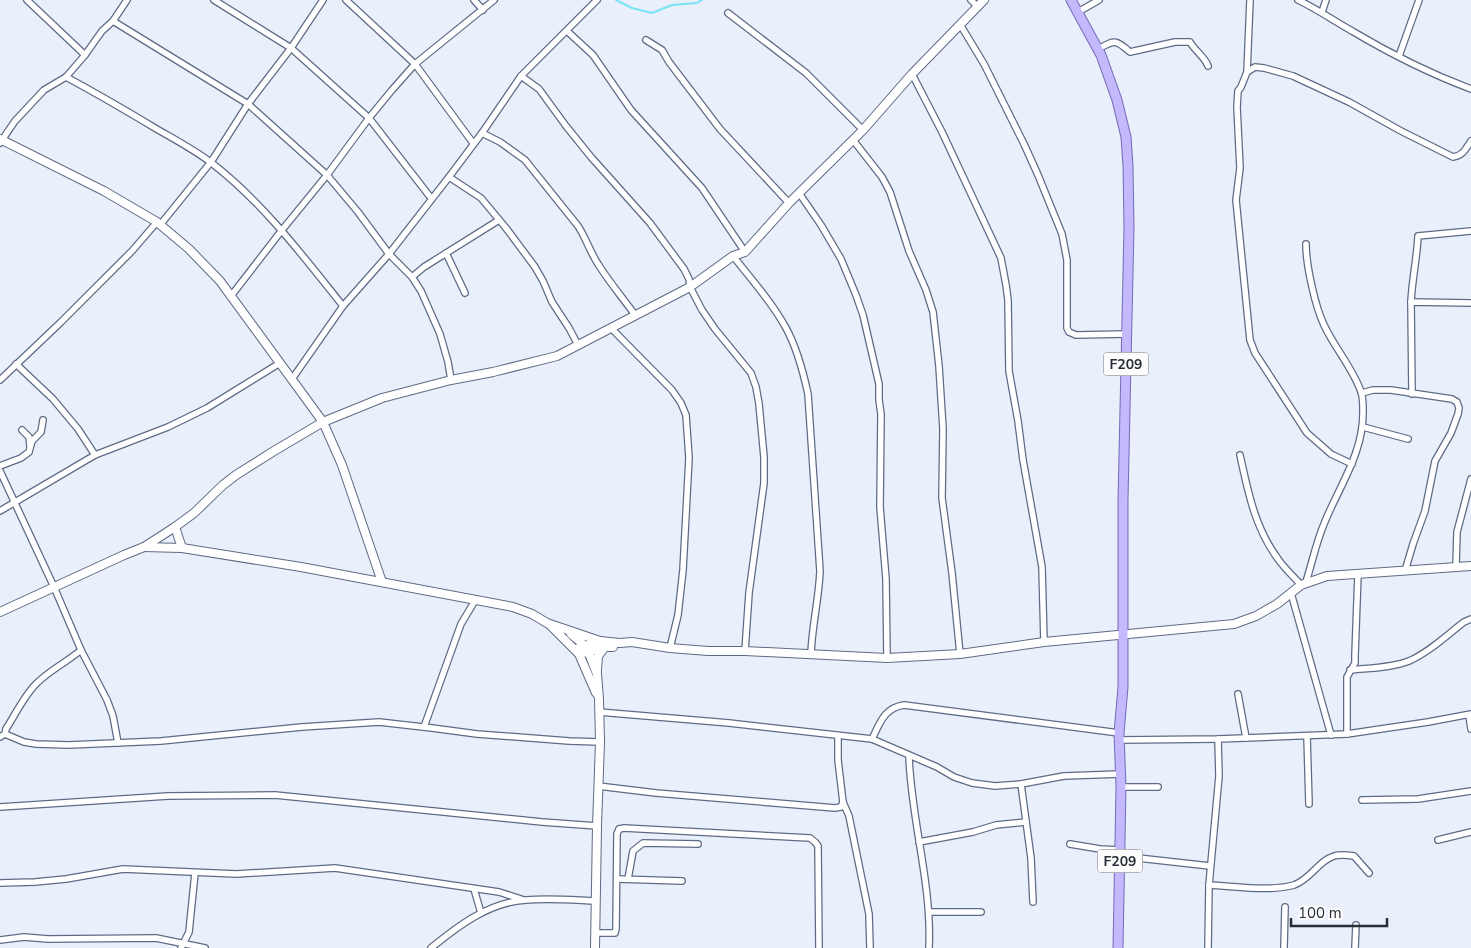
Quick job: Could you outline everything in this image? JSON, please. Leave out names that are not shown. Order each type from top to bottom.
[{"type":"main road","name":"F209","points":[[1071,0],[1098,49],[1117,100],[1126,137],[1129,195],[1123,500],[1123,687],[1120,736],[1118,948]]},
{"type":"street","points":[[27,0],[85,55]]},
{"type":"street","points":[[127,0],[114,21],[102,31],[66,77],[44,90],[15,121],[1,140],[104,191],[158,224],[189,248],[206,266],[231,296],[323,422],[342,464],[382,582]]},
{"type":"street","points":[[214,0],[291,48],[369,118],[431,198]]},
{"type":"street","points":[[0,380],[132,251],[158,224],[211,162],[248,104],[291,48],[324,0]]},
{"type":"street","points":[[346,0],[415,64],[473,143]]},
{"type":"street","points":[[474,0],[483,10]]},
{"type":"street","points":[[231,296],[327,175],[369,118],[415,64],[494,0]]},
{"type":"street","points":[[292,379],[343,306],[389,254],[449,177],[521,76],[597,0]]},
{"type":"street","points":[[972,0],[978,7]]},
{"type":"street","points":[[0,612],[144,547],[194,513],[223,485],[274,451],[323,422],[382,398],[557,356],[690,287],[733,256],[745,252],[789,203],[863,130],[912,74],[961,26],[984,0]]},
{"type":"street","points":[[1078,12],[1099,0]]},
{"type":"street","points":[[1250,0],[1247,72],[1238,92],[1240,168],[1236,200],[1250,340],[1255,353],[1307,434],[1327,451],[1352,464]]},
{"type":"street","points":[[1298,0],[1400,56],[1450,81],[1471,89]]},
{"type":"street","points":[[1322,12],[1326,0]]},
{"type":"street","points":[[1400,56],[1419,0]]},
{"type":"street","points":[[728,13],[806,73],[863,130]]},
{"type":"street","points":[[114,21],[248,104],[327,175],[358,212],[389,254],[412,277],[421,291],[440,334],[451,380]]},
{"type":"street","points":[[961,26],[984,64],[1038,175],[1062,234],[1067,260],[1067,328],[1069,332],[1076,334],[1127,334]]},
{"type":"street","points":[[567,31],[593,55],[635,114],[702,188],[745,252]]},
{"type":"street","points":[[646,40],[662,50],[720,129],[789,203]]},
{"type":"street","points":[[1098,49],[1112,42],[1121,43],[1130,52],[1175,42],[1190,42],[1206,60],[1208,66]]},
{"type":"street","points":[[1247,72],[1255,67],[1293,76],[1349,102],[1453,157],[1458,157],[1463,153],[1471,141]]},
{"type":"street","points":[[912,74],[928,102],[972,196],[997,250],[1002,267],[1008,300],[1009,371],[1042,567],[1044,642]]},
{"type":"street","points":[[521,76],[539,88],[591,158],[650,223],[684,269],[689,279],[690,287],[702,310],[751,373],[759,404],[764,457],[764,483],[749,593],[745,651]]},
{"type":"street","points":[[66,77],[102,96],[211,162],[243,190],[282,230],[343,306]]},
{"type":"street","points":[[482,133],[512,151],[533,168],[578,226],[598,265],[635,315]]},
{"type":"street","points":[[853,140],[882,177],[890,192],[909,251],[926,290],[932,312],[939,366],[943,429],[942,498],[960,654]]},
{"type":"street","points":[[449,177],[481,198],[506,228],[544,281],[552,302],[578,345]]},
{"type":"street","points":[[799,193],[821,225],[841,260],[856,295],[863,315],[879,384],[881,414],[880,507],[886,579],[887,658]]},
{"type":"street","points":[[412,277],[424,267],[499,220]]},
{"type":"street","points":[[1412,394],[1411,302],[1418,236],[1471,230]]},
{"type":"street","points":[[1304,584],[1323,526],[1352,464],[1363,427],[1362,393],[1324,324],[1306,257],[1306,244]]},
{"type":"street","points":[[446,253],[465,293]]},
{"type":"street","points":[[733,256],[772,306],[786,328],[798,357],[808,394],[820,571],[811,654]]},
{"type":"street","points":[[1411,302],[1471,303]]},
{"type":"street","points":[[611,328],[672,390],[681,403],[686,415],[689,465],[683,560],[678,615],[670,648]]},
{"type":"street","points":[[0,510],[95,455],[207,408],[280,363]]},
{"type":"street","points":[[16,364],[53,399],[78,429],[95,455]]},
{"type":"street","points":[[1362,393],[1373,390],[1391,390],[1452,398],[1457,402],[1459,408],[1456,421],[1435,461],[1425,511],[1405,571]]},
{"type":"street","points":[[0,466],[25,455],[32,441],[41,432],[43,420]]},
{"type":"street","points":[[1363,427],[1408,439]]},
{"type":"street","points":[[22,430],[29,437],[30,448]]},
{"type":"street","points":[[1240,455],[1248,495],[1257,522],[1278,560],[1304,584]]},
{"type":"street","points":[[0,471],[81,650],[103,692],[113,716],[118,743]]},
{"type":"street","points":[[1456,566],[1457,532],[1471,479]]},
{"type":"street","points":[[175,527],[182,548]]},
{"type":"street","points":[[144,547],[182,548],[301,567],[513,607],[532,614],[547,623],[582,650],[599,699]]},
{"type":"street","points":[[547,623],[602,644],[620,647],[632,642],[670,648],[887,658],[960,654],[1044,642],[1234,624],[1256,616],[1278,604],[1304,584],[1335,575],[1471,566]]},
{"type":"street","points":[[1347,734],[1347,677],[1356,656],[1358,574]]},
{"type":"street","points":[[1291,593],[1331,735]]},
{"type":"street","points":[[424,727],[460,624],[476,599]]},
{"type":"street","points":[[1350,670],[1393,665],[1408,661],[1471,619]]},
{"type":"street","points":[[562,628],[573,635],[597,674]]},
{"type":"street","points":[[582,650],[602,644]]},
{"type":"street","points":[[595,948],[600,742],[597,674],[598,656],[602,644]]},
{"type":"street","points":[[81,650],[36,683],[2,736],[51,746],[178,739],[346,723],[379,722],[477,734],[600,742]]},
{"type":"street","points":[[1238,694],[1246,738]]},
{"type":"street","points":[[872,739],[885,714],[895,706],[904,705],[1120,736],[1218,739],[1347,734],[1470,714],[1471,729]]},
{"type":"street","points":[[599,712],[729,723],[872,739],[937,767],[954,777],[972,783],[994,786],[1021,784],[1064,776],[1120,774]]},
{"type":"street","points":[[838,736],[838,760],[843,802],[849,816],[869,914],[870,948]]},
{"type":"street","points":[[1307,736],[1309,804]]},
{"type":"street","points":[[1208,948],[1209,885],[1218,776],[1218,739]]},
{"type":"street","points":[[909,756],[929,912],[929,948]]},
{"type":"street","points":[[1021,784],[1031,858],[1033,902]]},
{"type":"street","points":[[598,786],[656,793],[835,808],[841,807],[843,802]]},
{"type":"street","points":[[1121,787],[1158,787]]},
{"type":"street","points":[[1362,800],[1418,799],[1471,791]]},
{"type":"street","points":[[0,806],[168,796],[274,795],[597,826]]},
{"type":"street","points":[[919,842],[972,832],[996,825],[1026,822]]},
{"type":"street","points":[[595,933],[615,933],[617,834],[619,829],[810,838],[818,846],[820,948]]},
{"type":"street","points":[[1438,840],[1471,832]]},
{"type":"street","points":[[628,879],[632,851],[643,843],[698,844]]},
{"type":"street","points":[[1070,844],[1210,866]]},
{"type":"street","points":[[1209,885],[1261,888],[1294,885],[1306,879],[1327,859],[1336,855],[1354,856],[1369,873]]},
{"type":"street","points":[[0,883],[35,882],[123,869],[236,874],[334,868],[499,892],[524,900]]},
{"type":"street","points":[[182,946],[188,932],[195,873]]},
{"type":"street","points":[[617,879],[682,881]]},
{"type":"street","points":[[474,889],[481,913]]},
{"type":"street","points":[[431,948],[453,930],[481,913],[498,906],[524,900],[561,899],[595,901]]},
{"type":"street","points":[[1284,948],[1285,906]]},
{"type":"street","points":[[929,912],[980,912]]},
{"type":"street","points":[[1355,948],[1356,925]]},
{"type":"street","points":[[0,940],[24,937],[48,939],[156,938],[172,940],[182,946],[205,948]]},
{"type":"waterway","points":[[616,0],[632,8],[652,13],[672,5],[697,3],[702,0]]}]
